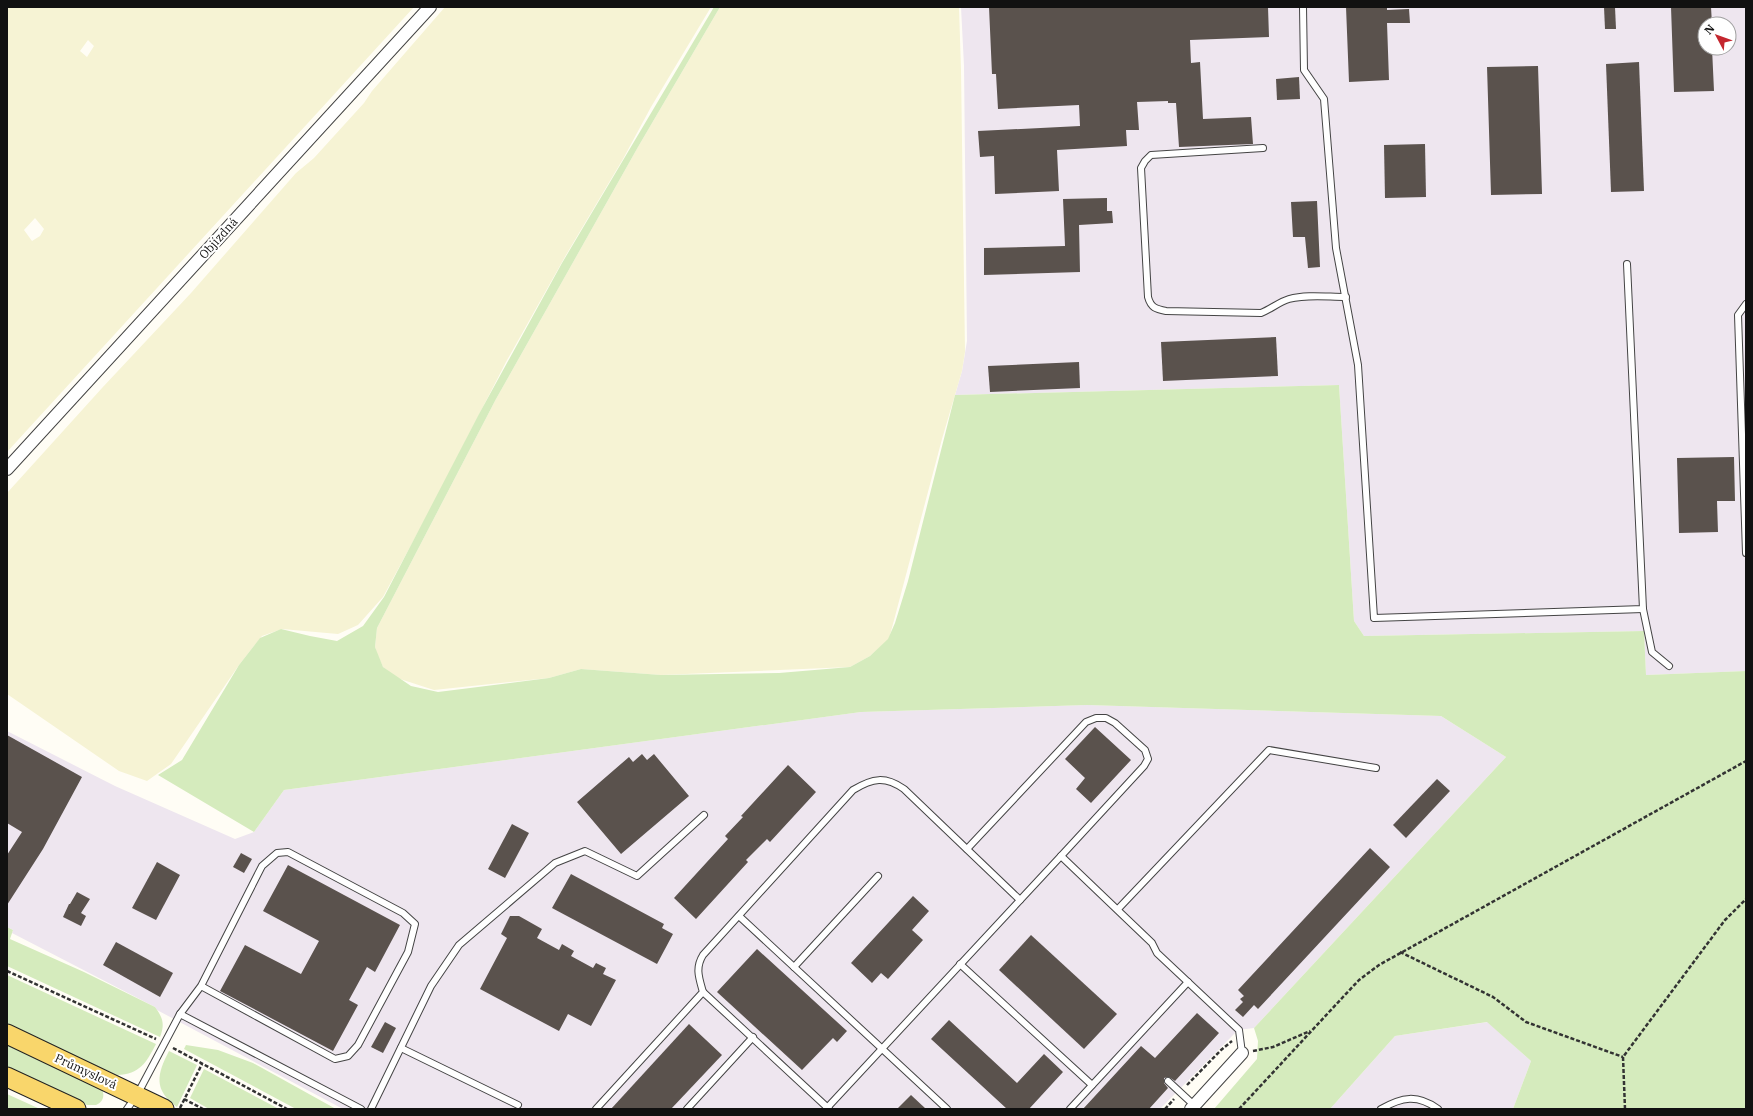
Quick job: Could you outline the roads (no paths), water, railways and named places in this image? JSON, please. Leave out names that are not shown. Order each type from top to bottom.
[{"type":"main road","name":"Průmyslová","points":[[7,1034],[132,1102],[172,1108]]},
{"type":"main road","points":[[7,1077],[76,1109]]},
{"type":"street","name":"Objízdná","points":[[7,469],[430,7]]},
{"type":"street","points":[[1194,1108],[1242,1053]]},
{"type":"lane","points":[[1303,7],[1304,70],[1324,99],[1336,248],[1358,365],[1374,618],[1643,608]]},
{"type":"lane","points":[[1262,148],[1152,155],[1145,161],[1142,168],[1148,297],[1150,305],[1156,310],[1166,311],[1261,313],[1287,299],[1300,296],[1346,297]]},
{"type":"lane","points":[[1627,264],[1643,608],[1652,652],[1669,666]]},
{"type":"lane","points":[[1746,304],[1738,315],[1746,553]]},
{"type":"lane","points":[[967,848],[1086,722],[1096,718],[1106,718],[1115,723],[1145,750],[1148,759],[1144,766],[1061,856],[1020,900],[960,964],[882,1048],[827,1108],[703,992],[698,973],[700,961],[854,790],[866,782],[881,780],[893,782],[904,789],[1020,900]]},
{"type":"lane","points":[[1118,909],[1269,750],[1376,768]]},
{"type":"lane","points":[[370,1109],[431,986],[459,945],[555,864],[585,851],[637,876],[704,815]]},
{"type":"lane","points":[[132,1102],[180,1014],[201,986],[262,866],[277,852],[288,852],[402,912],[415,924],[408,952],[358,1045],[348,1056],[335,1059],[201,986]]},
{"type":"lane","points":[[1061,856],[1118,909],[1152,943],[1157,953],[1238,1030],[1242,1053]]},
{"type":"lane","points":[[794,967],[878,876]]},
{"type":"lane","points":[[739,916],[947,1109]]},
{"type":"lane","points":[[960,964],[1092,1084]]},
{"type":"lane","points":[[1070,1109],[1188,982]]},
{"type":"lane","points":[[596,1109],[703,992]]},
{"type":"lane","points":[[180,1014],[361,1109]]},
{"type":"lane","points":[[687,1109],[753,1038]]},
{"type":"lane","points":[[401,1048],[518,1105]]},
{"type":"lane","points":[[1168,1081],[1194,1108]]},
{"type":"lane","points":[[1381,1109],[1395,1101],[1422,1099],[1438,1109]]}]
